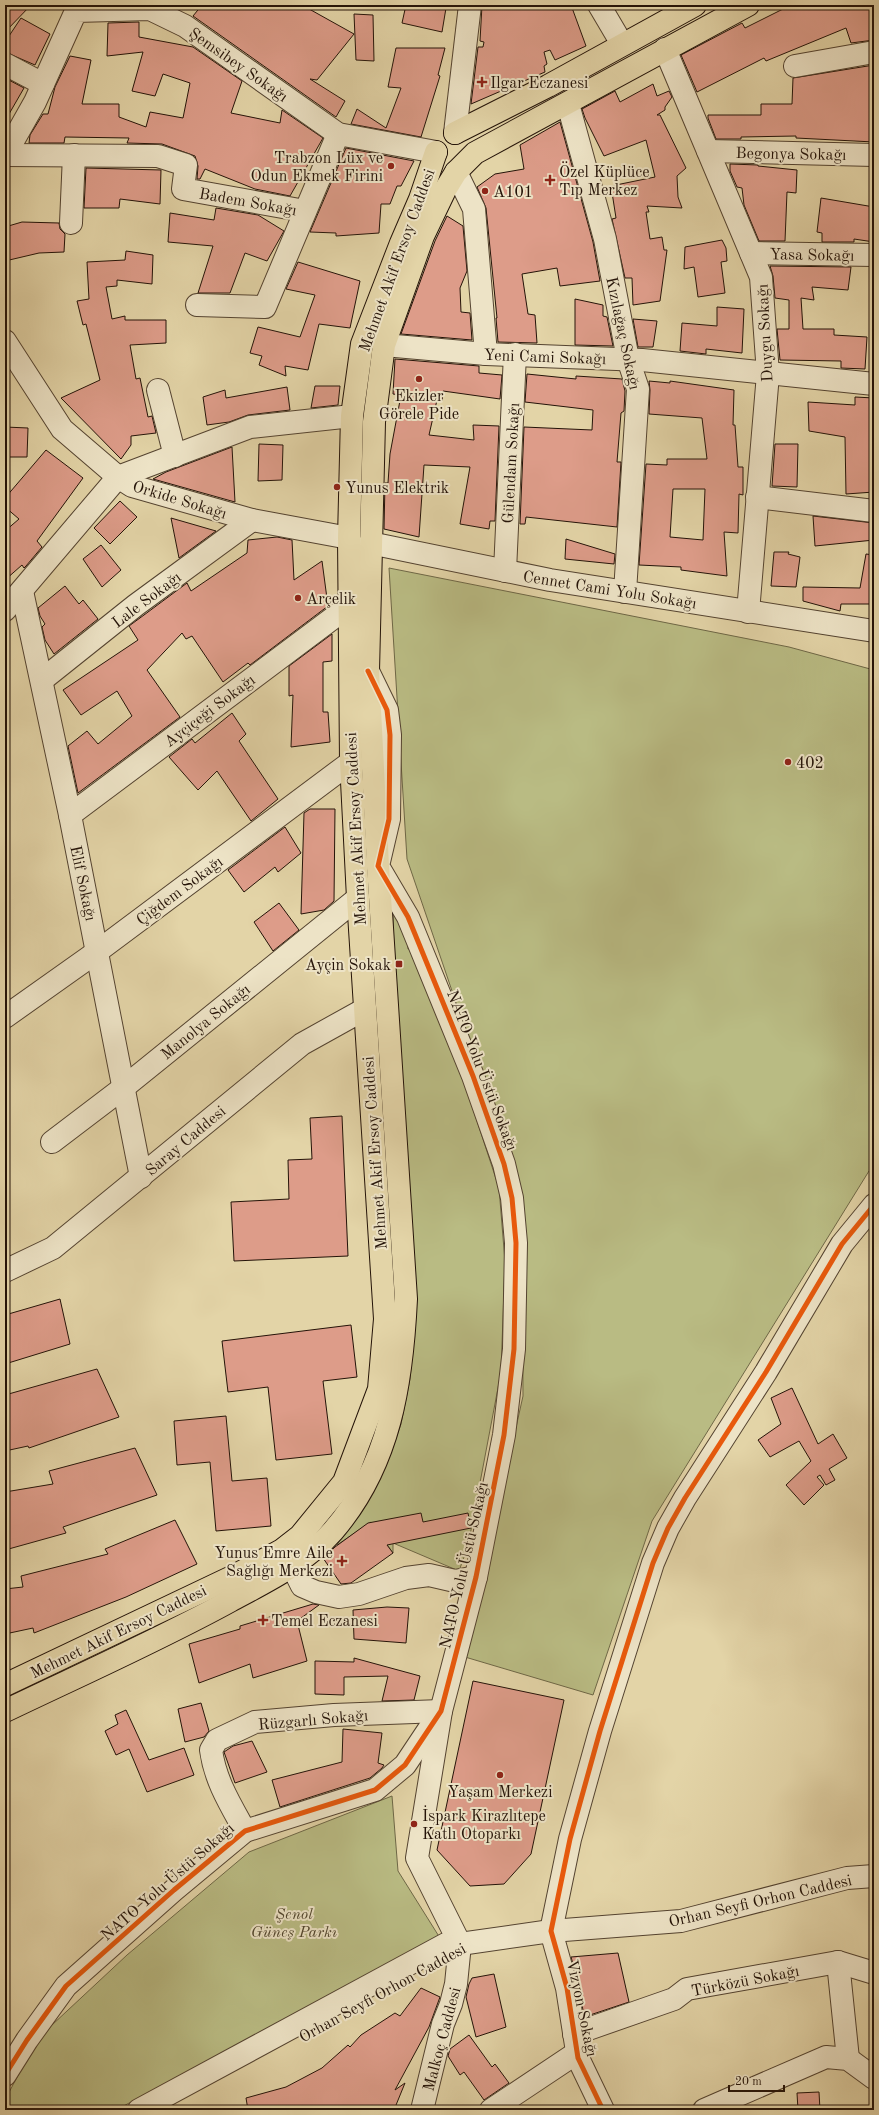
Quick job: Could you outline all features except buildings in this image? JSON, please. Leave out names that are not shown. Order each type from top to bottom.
[{"type":"main road","points":[[695,5],[548,86],[455,133],[444,137],[437,146],[436,152],[440,164],[450,172],[456,172],[475,153],[568,104],[665,49],[748,5]]},
{"type":"main road","points":[[455,133],[461,133],[472,141],[475,153]]},
{"type":"main road","name":"Mehmet Akif Ersoy Caddesi","points":[[5,1711],[184,1626],[297,1564],[333,1531],[360,1494],[384,1441],[396,1402],[404,1354],[406,1299],[387,1002],[368,866],[351,762],[349,538],[352,416],[362,344],[401,243],[420,199],[436,152]]},
{"type":"main road","name":"Mehmet Akif Ersoy Caddesi","points":[[5,1685],[234,1576],[282,1550],[300,1536],[344,1482],[379,1389],[385,1319],[358,898],[368,866],[368,671],[374,422],[384,345],[423,236],[445,190],[456,172]]},
{"type":"main road","points":[[362,344],[384,345]]},
{"type":"main road","points":[[352,416],[374,422]]},
{"type":"main road","name":"Cennet Cami Yolu Sokağı","points":[[349,538],[370,543]]},
{"type":"main road","points":[[365,1008],[387,1002]]},
{"type":"main road","points":[[282,1550],[297,1564]]},
{"type":"street","points":[[599,5],[622,44]]},
{"type":"street","points":[[455,133],[464,6]]},
{"type":"street","name":"Şemsibey Sokağı","points":[[5,155],[43,84],[76,11],[150,9],[185,26],[338,134],[436,152]]},
{"type":"street","name":"Duygu Sokağı","points":[[665,49],[761,276],[768,374],[748,612]]},
{"type":"street","points":[[795,66],[874,52]]},
{"type":"street","points":[[5,64],[43,84]]},
{"type":"street","name":"Kızılağaç Sokağı","points":[[568,104],[605,239],[628,359],[638,389],[625,592]]},
{"type":"street","points":[[197,305],[265,307],[338,134]]},
{"type":"street","name":"Begonya Sokağı","points":[[708,151],[874,154]]},
{"type":"street","name":"Badem Sokağı","points":[[5,155],[158,156],[186,165],[183,189],[305,212]]},
{"type":"street","points":[[71,223],[74,155]]},
{"type":"street","points":[[456,172],[474,209],[486,354]]},
{"type":"street","name":"Yasa Sokağı","points":[[751,253],[874,254]]},
{"type":"street","name":"Orkide Sokağı","points":[[5,341],[62,429],[118,477],[132,486],[252,520],[349,538]]},
{"type":"street","name":"Yeni Cami Sokağı","points":[[384,345],[486,354],[628,359],[874,384]]},
{"type":"street","name":"Gülendam Sokağı","points":[[505,571],[515,354]]},
{"type":"street","points":[[158,390],[175,456]]},
{"type":"street","points":[[5,609],[22,591],[118,477],[250,427],[352,416]]},
{"type":"street","points":[[758,497],[874,511]]},
{"type":"street","name":"Lale Sokağı","points":[[42,680],[136,605],[252,520]]},
{"type":"street","name":"Cennet Cami Yolu Sokağı","points":[[370,543],[505,571],[625,592],[874,631]]},
{"type":"street","name":"Elif Sokağı","points":[[22,591],[98,951],[141,1177]]},
{"type":"street","name":"Ayçiçeği Sokağı","points":[[70,815],[349,606]]},
{"type":"street","name":"Çiğdem Sokağı","points":[[5,1016],[98,951],[351,762]]},
{"type":"street","name":"NATO Yolu Üstü Sokağı","points":[[5,2075],[26,2040],[66,1986],[174,1890],[245,1831],[375,1790],[405,1765],[441,1711],[476,1577],[504,1435],[514,1349],[516,1243],[512,1198],[504,1164],[470,1068],[408,916],[368,866]]},
{"type":"street","name":"Manolya Sokağı","points":[[52,1142],[123,1088],[358,898]]},
{"type":"street","name":"Saray Caddesi","points":[[5,1270],[53,1248],[302,1044],[365,1008]]},
{"type":"street","points":[[551,1931],[570,1839],[600,1731],[653,1563],[668,1528],[685,1498],[766,1372],[842,1244],[874,1205]]},
{"type":"street","points":[[297,1564],[297,1576],[302,1586],[316,1592],[339,1597],[358,1594],[406,1578],[429,1575],[455,1581],[476,1577]]},
{"type":"street","points":[[139,2110],[446,1944],[460,1944],[417,1858],[441,1711]]},
{"type":"street","name":"Rüzgarlı Sokağı","points":[[245,1831],[222,1788],[213,1766],[211,1750],[220,1738],[255,1722],[334,1715],[441,1711]]},
{"type":"street","name":"Orhan Seyfi Orhon Caddesi","points":[[164,2110],[452,1957],[460,1944],[551,1931],[681,1921],[847,1878],[874,1876]]},
{"type":"street","name":"Vizyon Sokağı","points":[[551,1931],[567,1988],[578,2058],[603,2110]]},
{"type":"street","name":"Malkoç Caddesi","points":[[422,2110],[443,2024],[451,2004],[456,1984],[460,1944]]},
{"type":"street","points":[[838,1962],[848,2059]]},
{"type":"street","name":"Türközü Sokağı","points":[[491,2110],[576,2043],[674,1999],[687,1989],[838,1962],[874,1973]]},
{"type":"street","points":[[704,2110],[826,2057],[848,2059],[874,2078]]},
{"type":"green space","points":[[389,568],[789,647],[874,670],[874,1168],[869,1171],[652,1521],[593,1695],[465,1657],[523,1396],[522,1196],[407,859]]},
{"type":"green space","points":[[398,913],[407,936],[408,949],[414,951],[457,1060],[499,1188],[505,1262],[501,1372],[468,1546],[459,1571],[393,1543],[393,1553],[371,1522],[337,1545],[394,1444],[401,1424],[410,1379],[416,1310],[393,935],[393,915]]},
{"type":"green space","name":"Şenol Güneş Parkı","points":[[392,1796],[398,1871],[440,1938],[116,2110],[5,2110],[5,2100],[37,2039],[127,1955],[249,1852]]},
{"type":"cycle path","points":[[5,2075],[27,2040],[66,1986],[174,1890],[245,1831],[375,1790],[405,1765],[441,1711],[476,1577],[504,1435],[514,1349],[516,1243],[512,1198],[504,1164],[473,1076],[408,917],[378,866],[389,819],[390,735],[387,710],[368,671]]},
{"type":"cycle path","points":[[603,2110],[578,2058],[567,1988],[551,1931],[570,1839],[600,1731],[653,1563],[668,1528],[685,1498],[766,1372],[842,1244],[874,1205]]},
{"type":"place","name":"Ilgar Eczanesi","points":[[482,82]]},
{"type":"place","name":"Trabzon Lüx ve Odun Ekmek Firini","points":[[391,166]]},
{"type":"place","name":"Özel Küplüce Tıp Merkez","points":[[550,180]]},
{"type":"place","name":"A101","points":[[485,191]]},
{"type":"place","name":"Ekizler Görele Pide","points":[[419,379]]},
{"type":"place","name":"Yunus Elektrik","points":[[337,487]]},
{"type":"place","name":"Arçelik","points":[[298,598]]},
{"type":"place","name":"402","points":[[788,762]]},
{"type":"place","name":"Ayçin Sokak","points":[[399,964]]},
{"type":"place","name":"Yunus Emre Aile Sağlığı Merkezi","points":[[342,1561]]},
{"type":"place","name":"Temel Eczanesi","points":[[263,1620]]},
{"type":"place","name":"Yaşam Merkezi","points":[[500,1775]]},
{"type":"place","name":"İspark Kirazlıtepe Katlı Otoparkı","points":[[414,1824]]}]
